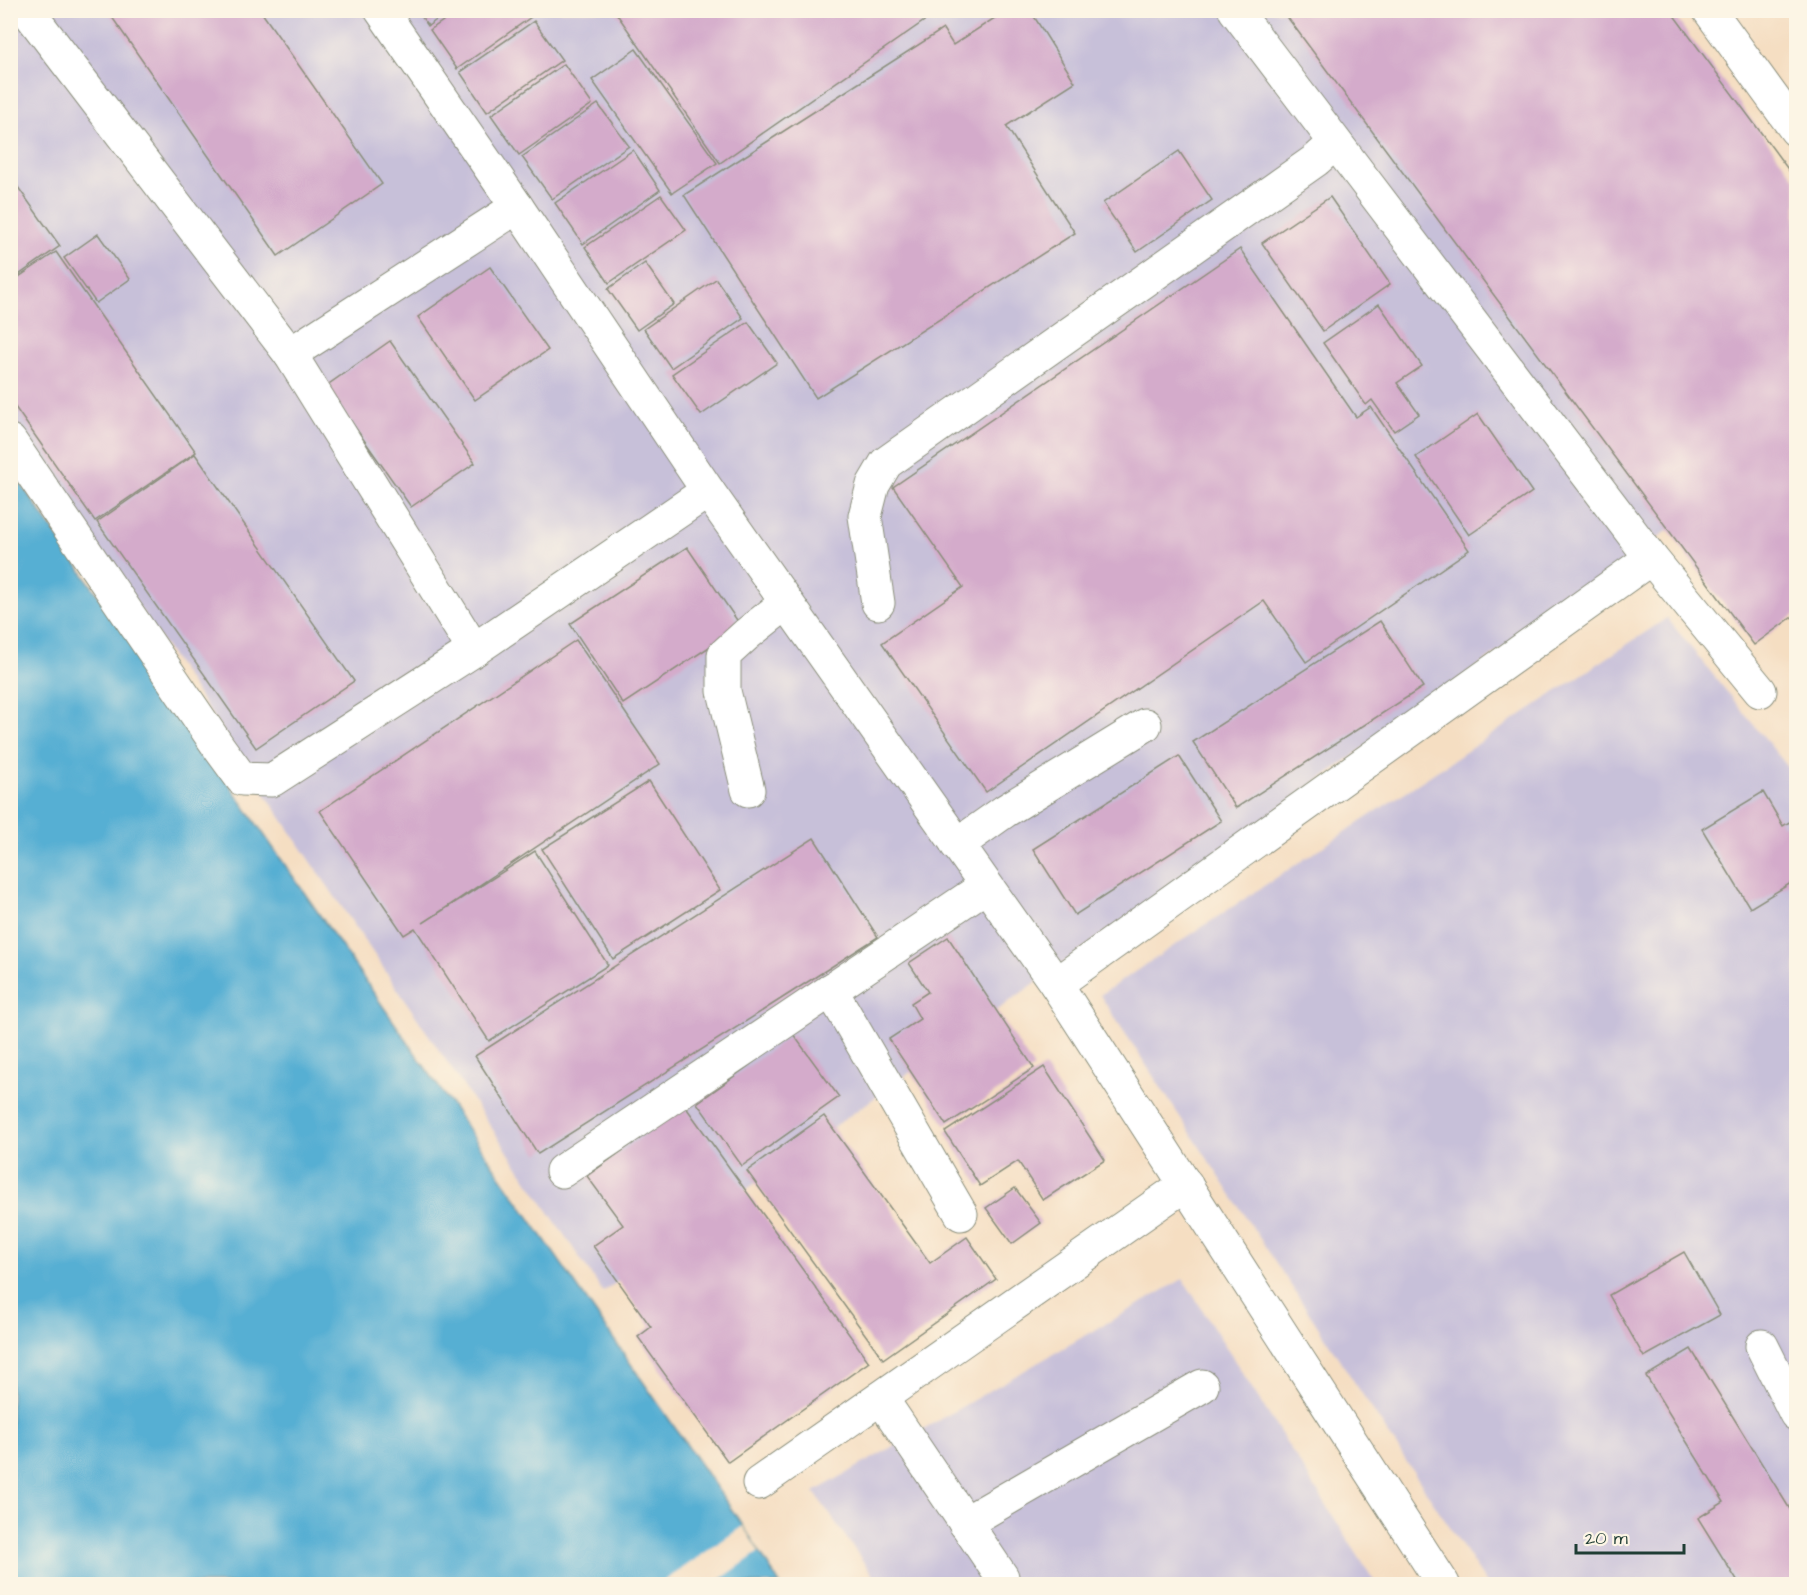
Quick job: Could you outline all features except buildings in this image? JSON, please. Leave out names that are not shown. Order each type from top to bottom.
[{"type":"street","points":[[27,10],[290,354],[474,650]]},
{"type":"street","points":[[381,10],[708,491],[1056,984],[1443,1584]]},
{"type":"street","points":[[1235,10],[1651,558],[1760,692]]},
{"type":"street","points":[[1709,10],[1797,130]]},
{"type":"street","points":[[878,603],[865,516],[873,485],[886,464],[1316,160],[1335,143]]},
{"type":"street","points":[[290,354],[517,207]]},
{"type":"street","points":[[10,441],[242,779],[272,780],[474,650],[708,491]]},
{"type":"street","points":[[1056,984],[1651,558]]},
{"type":"street","points":[[748,790],[724,691],[724,655],[786,603]]},
{"type":"street","points":[[957,845],[1005,811],[1145,725]]},
{"type":"street","points":[[562,1171],[986,886]]},
{"type":"street","points":[[831,990],[961,1214]]},
{"type":"street","points":[[759,1483],[1186,1184]]},
{"type":"street","points":[[1762,1346],[1797,1414]]},
{"type":"street","points":[[965,1522],[1202,1386]]},
{"type":"street","points":[[880,1398],[1002,1577]]},
{"type":"shaded area","points":[[10,11],[1413,11],[1754,469],[603,1292],[11,419]]},
{"type":"shaded area","points":[[1667,618],[1796,777],[1796,1584],[1487,1584],[1100,995]]},
{"type":"shaded area","points":[[1183,1279],[1376,1584],[879,1584],[814,1492]]},
{"type":"water","points":[[10,468],[743,1526],[780,1584],[11,1584]]},
{"type":"pier","points":[[743,1526],[759,1552],[714,1584],[660,1584]]}]
